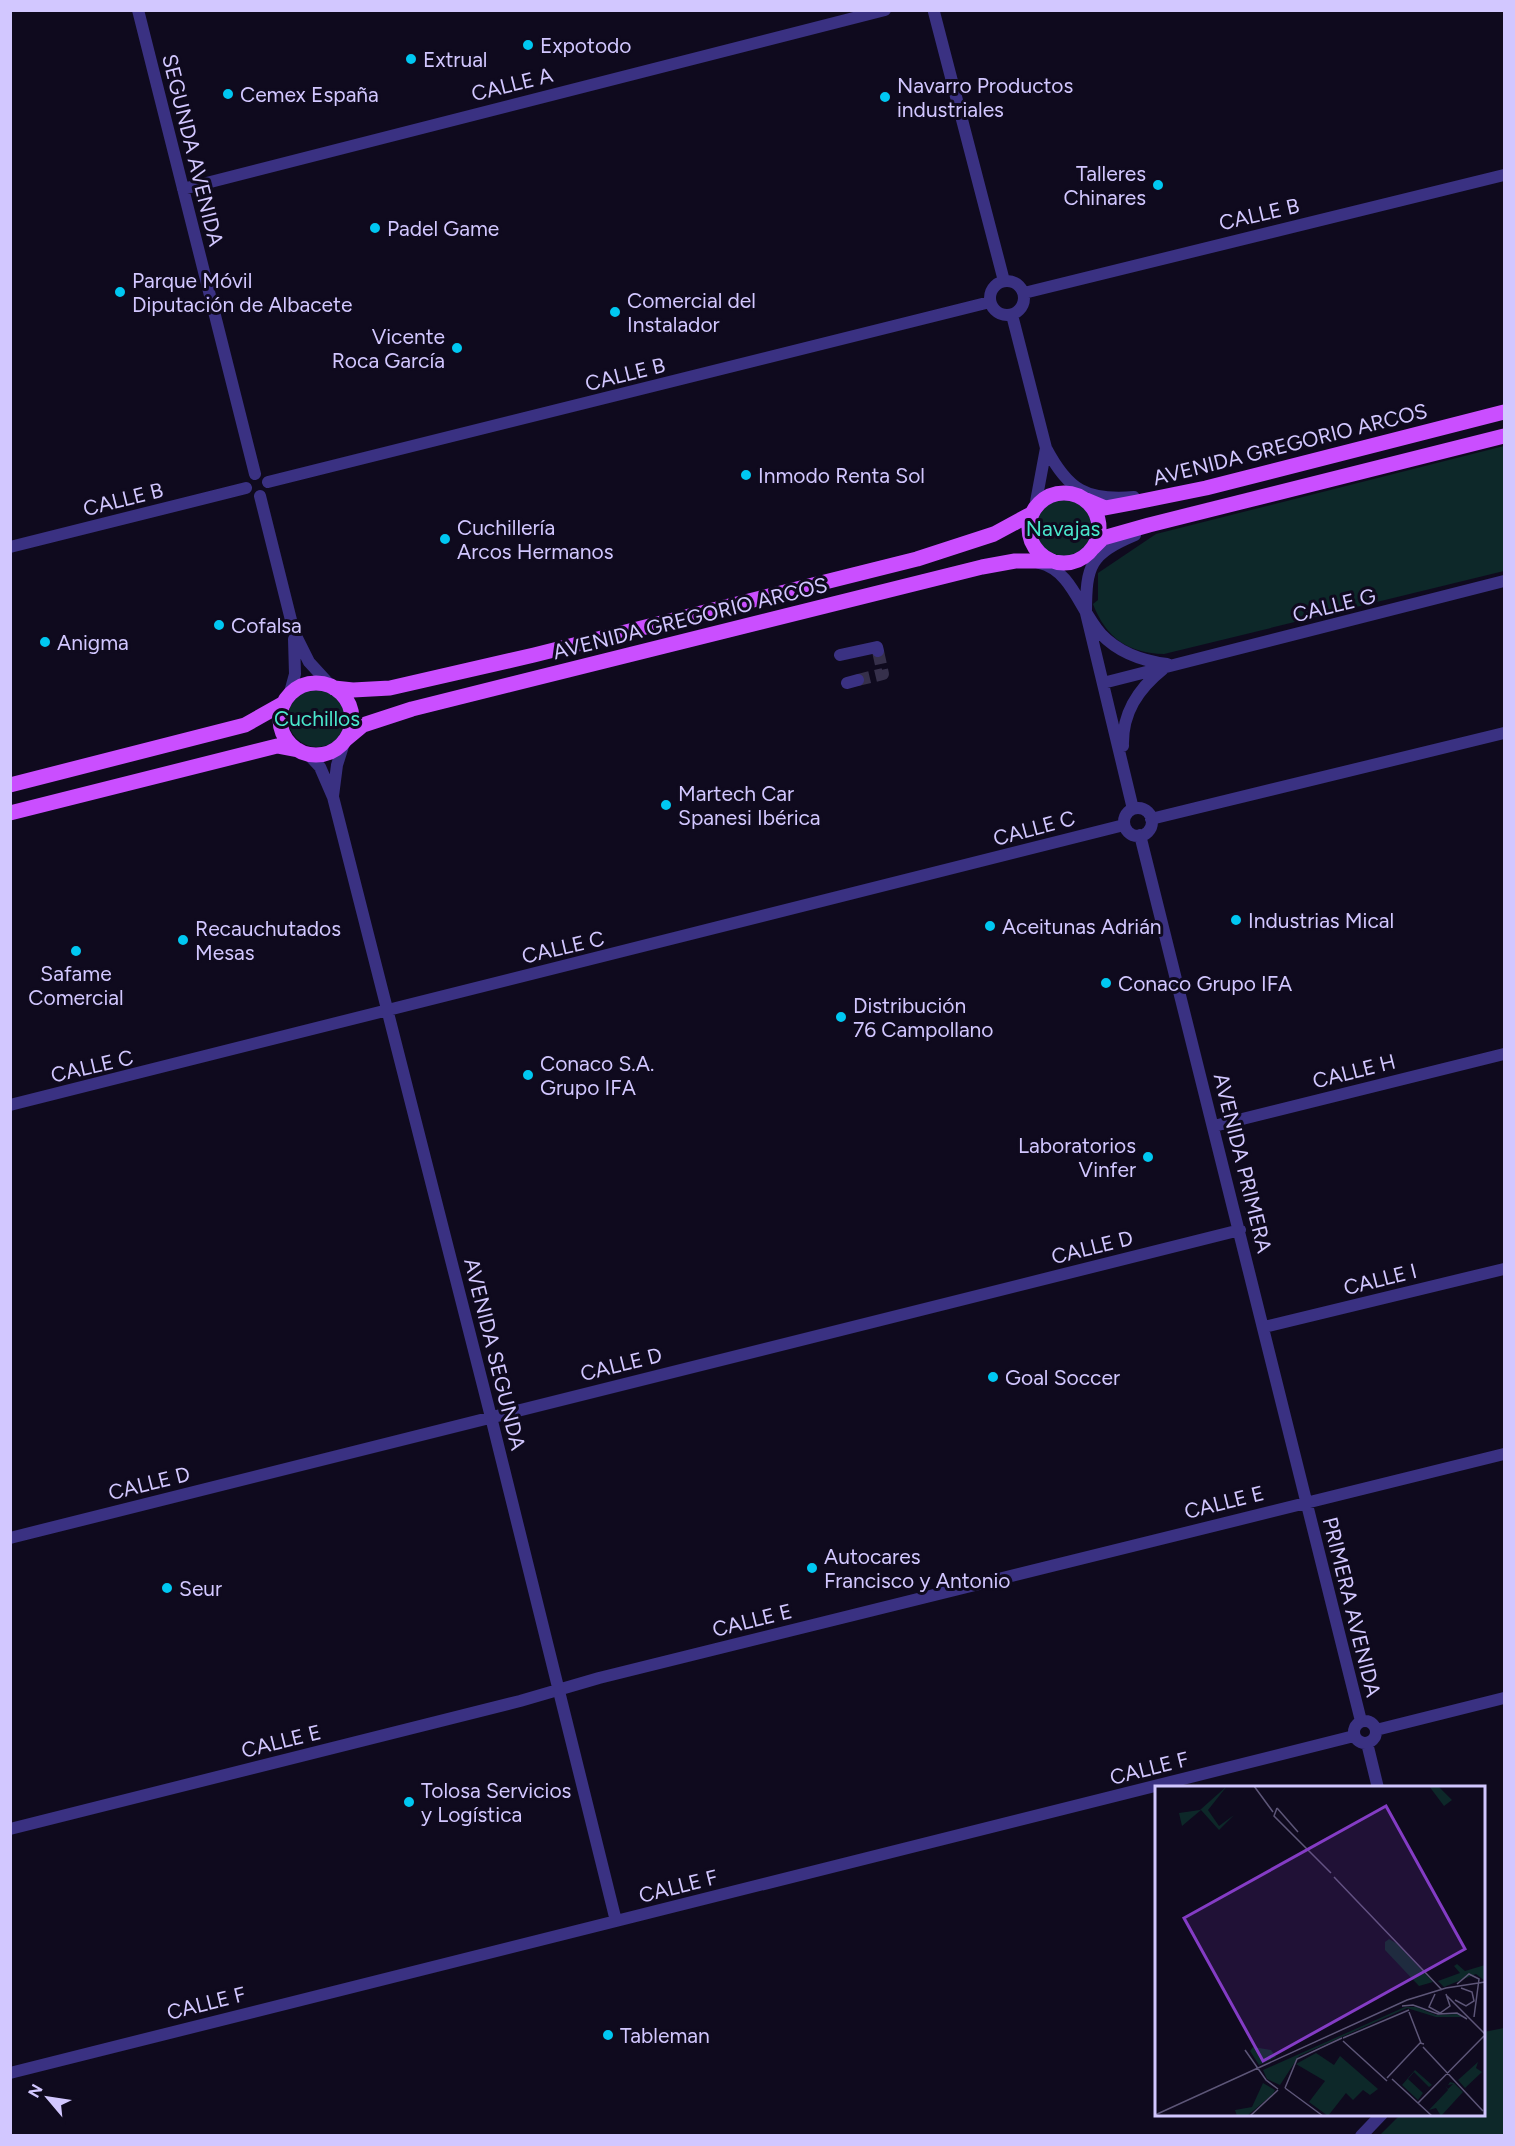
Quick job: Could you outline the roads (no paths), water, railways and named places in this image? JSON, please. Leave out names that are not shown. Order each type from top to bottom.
[{"type":"main road","name":"AVENIDA GREGORIO ARCOS","points":[[1077,492],[1106,508],[1206,488],[1504,412]]},
{"type":"main road","name":"AVENIDA GREGORIO ARCOS","points":[[1091,550],[1103,538],[1183,515],[1504,436]]},
{"type":"main road","points":[[1077,492],[1099,520],[1099,532],[1091,550],[1070,563],[1056,566],[1040,554],[1032,542],[1029,528],[1033,511],[1053,494],[1077,492]]},
{"type":"main road","name":"AVENIDA GREGORIO ARCOS","points":[[333,687],[353,690],[390,688],[916,559],[994,534],[1033,511]]},
{"type":"main road","name":"AVENIDA GREGORIO ARCOS","points":[[345,741],[363,724],[412,709],[956,573],[1026,561],[1056,566]]},
{"type":"main road","points":[[10,785],[245,725],[287,700],[306,685],[333,687],[344,696],[350,706],[350,730],[345,741],[328,753],[302,752],[277,746],[10,813]]},
{"type":"main road","points":[[287,700],[280,717],[282,729],[287,740],[302,752]]},
{"type":"street","name":"SEGUNDA AVENIDA","points":[[138,10],[255,474]]},
{"type":"street","name":"CALLE A","points":[[183,189],[885,10]]},
{"type":"street","points":[[932,11],[1004,281]]},
{"type":"street","name":"CALLE B","points":[[1024,294],[1504,175]]},
{"type":"street","points":[[1004,281],[1016,284],[1024,294],[1024,304],[1012,315],[999,314],[990,302],[992,290],[1004,281]]},
{"type":"street","name":"CALLE B","points":[[268,482],[990,302]]},
{"type":"street","points":[[1012,315],[1046,448],[1077,492],[1107,499],[1206,488]]},
{"type":"street","points":[[1033,511],[1046,448]]},
{"type":"street","points":[[255,474],[263,476],[268,482],[267,491],[260,496],[250,494],[246,488],[248,477],[255,474]]},
{"type":"street","name":"CALLE B","points":[[10,547],[246,488]]},
{"type":"street","points":[[260,496],[294,632],[309,662],[333,687]]},
{"type":"street","points":[[1089,568],[1106,548],[1183,515]]},
{"type":"street","points":[[1091,550],[1086,580],[1086,613],[1133,809]]},
{"type":"street","points":[[1056,566],[1086,613]]},
{"type":"street","name":"CALLE G","points":[[1103,683],[1504,581]]},
{"type":"street","name":"CALLE G","points":[[1086,613],[1101,634],[1123,651],[1170,666]]},
{"type":"street","points":[[287,700],[295,674],[294,632]]},
{"type":"street","points":[[840,655],[877,647],[878,651]]},
{"type":"street","name":"CALLE G","points":[[1124,768],[1123,734],[1130,707],[1141,689],[1170,666]]},
{"type":"street","points":[[1151,819],[1504,733]]},
{"type":"street","name":"AVENIDA SEGUNDA","points":[[333,797],[337,765],[345,741]]},
{"type":"street","name":"AVENIDA SEGUNDA","points":[[302,752],[320,768],[333,797],[491,1417],[616,1921]]},
{"type":"street","points":[[1133,809],[1146,811],[1151,819],[1150,828],[1140,836],[1130,834],[1124,825],[1125,815],[1133,809]]},
{"type":"street","name":"CALLE C","points":[[10,1105],[147,1072],[386,1009],[644,948],[1124,825]]},
{"type":"street","name":"AVENIDA PRIMERA","points":[[1140,836],[1240,1230],[1305,1502]]},
{"type":"street","name":"CALLE H","points":[[1214,1126],[1504,1054]]},
{"type":"street","name":"CALLE D","points":[[10,1538],[1240,1230]]},
{"type":"street","name":"CALLE I","points":[[1264,1327],[1504,1269]]},
{"type":"street","name":"CALLE E","points":[[10,1829],[1305,1502],[1504,1454]]},
{"type":"street","name":"PRIMERA AVENIDA","points":[[1305,1502],[1361,1721]]},
{"type":"street","points":[[1376,1730],[1504,1698]]},
{"type":"street","points":[[1361,1721],[1370,1722],[1376,1730],[1374,1739],[1367,1743],[1360,1743],[1354,1736],[1354,1728],[1361,1721]]},
{"type":"street","name":"CALLE F","points":[[10,2073],[1354,1736]]},
{"type":"street","points":[[1367,1743],[1378,1786]]},
{"type":"street","points":[[1361,2136],[1381,2116]]},
{"type":"tunnel","points":[[858,680],[883,674],[878,651]]},
{"type":"place","name":"Expotodo","points":[[528,45]]},
{"type":"place","name":"Extrual","points":[[411,59]]},
{"type":"place","name":"Cemex España","points":[[228,94]]},
{"type":"place","name":"Navarro Productos industriales","points":[[885,97]]},
{"type":"place","name":"Talleres Chinares","points":[[1158,185]]},
{"type":"place","name":"Padel Game","points":[[375,228]]},
{"type":"place","name":"Parque Móvil Diputación de Albacete","points":[[120,292]]},
{"type":"place","name":"Comercial del Instalador","points":[[615,312]]},
{"type":"place","name":"Vicente Roca García","points":[[457,348]]},
{"type":"place","name":"Inmodo Renta Sol","points":[[746,475]]},
{"type":"place","name":"Cuchillería Arcos Hermanos","points":[[445,539]]},
{"type":"place","name":"Cofalsa","points":[[219,625]]},
{"type":"place","name":"Anigma","points":[[45,642]]},
{"type":"place","name":"Martech Car Spanesi Ibérica","points":[[666,805]]},
{"type":"place","name":"Industrias Mical","points":[[1236,920]]},
{"type":"place","name":"Aceitunas Adrián","points":[[990,926]]},
{"type":"place","name":"Recauchutados Mesas","points":[[183,940]]},
{"type":"place","name":"Safame Comercial","points":[[76,951]]},
{"type":"place","name":"Conaco Grupo IFA","points":[[1106,983]]},
{"type":"place","name":"Distribución 76 Campollano","points":[[841,1017]]},
{"type":"place","name":"Conaco S.A. Grupo IFA","points":[[528,1075]]},
{"type":"place","name":"Laboratorios Vinfer","points":[[1148,1157]]},
{"type":"place","name":"Goal Soccer","points":[[993,1377]]},
{"type":"place","name":"Autocares Francisco y Antonio","points":[[812,1568]]},
{"type":"place","name":"Seur","points":[[167,1588]]},
{"type":"place","name":"Tolosa Servicios y Logística","points":[[409,1802]]},
{"type":"place","name":"Tableman","points":[[608,2035]]},
{"type":"park label","name":"Navajas","points":[[1063,528]]},
{"type":"park label","name":"Cuchillos","points":[[317,718]]}]
